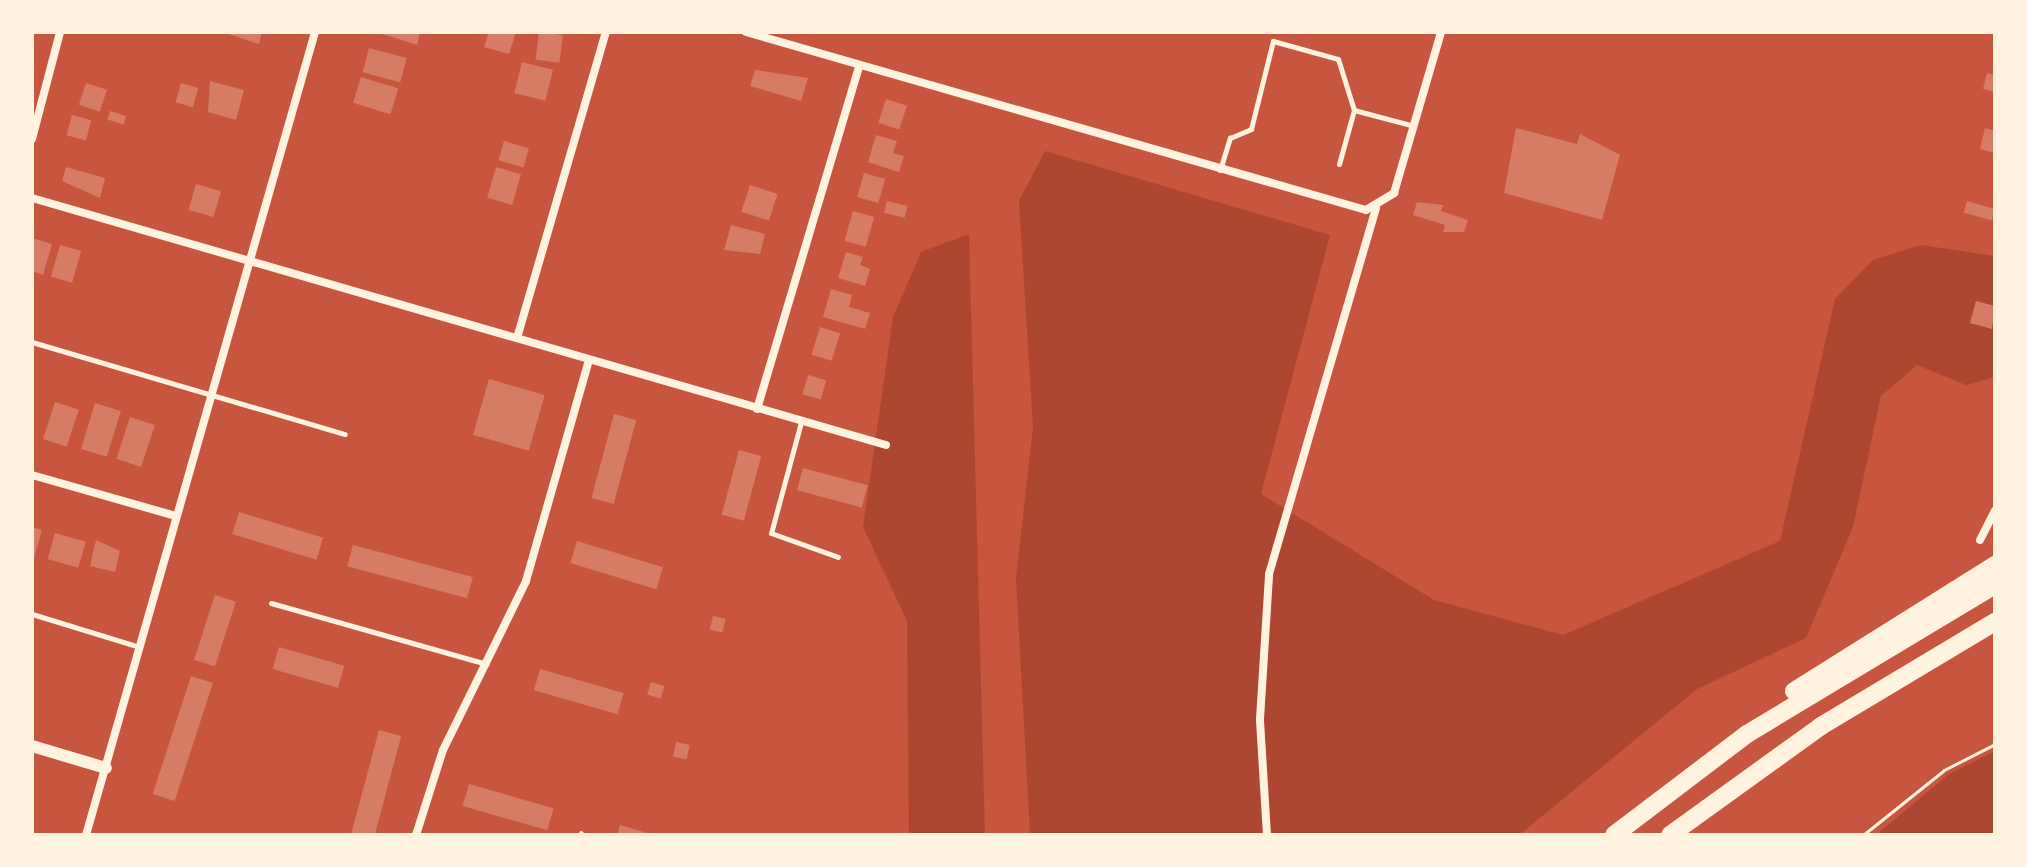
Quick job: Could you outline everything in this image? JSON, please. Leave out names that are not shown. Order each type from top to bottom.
[{"type":"highway","points":[[1614,835],[1747,734],[1826,669],[1995,565]]},
{"type":"highway","points":[[1747,734],[1995,585]]},
{"type":"highway","points":[[1670,835],[1821,726],[1995,622]]},
{"type":"street","points":[[32,139],[60,32]]},
{"type":"street","points":[[86,835],[315,32]]},
{"type":"street","points":[[517,338],[606,32]]},
{"type":"street","points":[[746,32],[1355,209],[1376,208]]},
{"type":"street","points":[[1267,835],[1260,719],[1269,574],[1376,208],[1394,193],[1441,32]]},
{"type":"street","points":[[757,409],[859,66]]},
{"type":"street","points":[[32,198],[886,445]]},
{"type":"street","points":[[416,835],[443,750],[488,665],[526,581],[589,360]]},
{"type":"street","points":[[32,475],[176,516]]},
{"type":"street","points":[[1980,540],[1995,511]]},
{"type":"street","points":[[32,746],[106,768]]},
{"type":"lane","points":[[1220,171],[1230,138],[1251,129],[1273,41],[1338,59],[1354,110],[1339,164]]},
{"type":"lane","points":[[1354,110],[1415,126]]},
{"type":"lane","points":[[32,342],[345,434]]},
{"type":"lane","points":[[801,422],[771,533],[838,557]]},
{"type":"lane","points":[[271,603],[488,665]]},
{"type":"lane","points":[[32,614],[140,647]]},
{"type":"path","points":[[1863,835],[1944,770],[1995,744]]},
{"type":"shaded area","points":[[1045,151],[1330,235],[1261,494],[1434,600],[1563,635],[1780,541],[1835,299],[1873,260],[1921,245],[1995,256],[1995,377],[1966,385],[1917,365],[1881,396],[1853,527],[1806,638],[1697,689],[1519,835],[1030,835],[1016,578],[1033,426],[1019,201]]},
{"type":"shaded area","points":[[969,234],[985,835],[909,835],[907,621],[863,527],[893,317],[921,252]]},
{"type":"shaded area","points":[[1995,751],[1995,835],[1876,835],[1949,774]]},
{"type":"building","points":[[222,32],[262,32],[259,44]]},
{"type":"building","points":[[376,32],[420,32],[417,45]]},
{"type":"building","points":[[489,32],[516,32],[509,54],[484,47]]},
{"type":"building","points":[[539,32],[563,35],[559,63],[536,60]]},
{"type":"building","points":[[369,48],[407,58],[400,82],[363,72]]},
{"type":"building","points":[[522,62],[553,70],[545,101],[514,93]]},
{"type":"building","points":[[755,70],[808,78],[801,101],[750,86]]},
{"type":"building","points":[[1987,73],[1995,75],[1995,92],[1983,89]]},
{"type":"building","points":[[361,77],[398,88],[390,114],[353,103]]},
{"type":"building","points":[[210,81],[244,90],[236,120],[208,112]]},
{"type":"building","points":[[86,83],[107,90],[100,112],[79,105]]},
{"type":"building","points":[[181,83],[198,88],[193,107],[175,102]]},
{"type":"building","points":[[886,99],[907,106],[899,130],[878,123]]},
{"type":"building","points":[[110,111],[126,116],[124,125],[107,120]]},
{"type":"building","points":[[72,115],[91,120],[86,140],[67,135]]},
{"type":"building","points":[[1516,128],[1577,144],[1580,134],[1620,155],[1602,220],[1504,193]]},
{"type":"building","points":[[1985,128],[1995,131],[1995,153],[1980,149]]},
{"type":"building","points":[[876,135],[897,141],[893,153],[904,156],[899,172],[868,162]]},
{"type":"building","points":[[504,141],[529,148],[523,167],[498,160]]},
{"type":"building","points":[[66,167],[105,178],[100,198],[62,181]]},
{"type":"building","points":[[496,167],[521,174],[512,205],[487,198]]},
{"type":"building","points":[[864,173],[885,179],[878,203],[857,197]]},
{"type":"building","points":[[196,184],[221,191],[214,217],[189,210]]},
{"type":"building","points":[[750,185],[778,194],[769,221],[741,212]]},
{"type":"building","points":[[887,201],[907,206],[904,218],[884,213]]},
{"type":"building","points":[[1967,201],[1995,209],[1992,221],[1964,213]]},
{"type":"building","points":[[1417,202],[1443,205],[1441,211],[1468,220],[1464,232],[1443,232],[1445,225],[1413,215]]},
{"type":"building","points":[[853,211],[874,217],[866,247],[844,241]]},
{"type":"building","points":[[731,225],[765,234],[760,254],[724,250]]},
{"type":"building","points":[[32,238],[52,244],[43,275],[32,271]]},
{"type":"building","points":[[60,245],[81,251],[72,283],[51,277]]},
{"type":"building","points":[[846,252],[863,257],[860,265],[870,269],[865,286],[838,278]]},
{"type":"building","points":[[831,289],[852,295],[849,307],[870,313],[865,329],[823,317]]},
{"type":"building","points":[[1976,301],[1995,306],[1992,329],[1970,323]]},
{"type":"building","points":[[820,327],[840,333],[832,361],[812,355]]},
{"type":"building","points":[[808,375],[826,380],[821,399],[802,394]]},
{"type":"building","points":[[489,379],[545,395],[529,451],[473,435]]},
{"type":"building","points":[[55,402],[79,410],[67,447],[43,439]]},
{"type":"building","points":[[95,403],[121,411],[107,457],[81,449]]},
{"type":"building","points":[[614,414],[636,420],[614,504],[591,498]]},
{"type":"building","points":[[130,417],[155,425],[141,467],[116,459]]},
{"type":"building","points":[[739,450],[761,456],[744,521],[722,515]]},
{"type":"building","points":[[803,468],[868,485],[862,508],[797,490]]},
{"type":"building","points":[[239,512],[323,538],[316,560],[232,534]]},
{"type":"building","points":[[32,527],[42,530],[33,561],[32,561]]},
{"type":"building","points":[[55,533],[86,542],[78,568],[48,559]]},
{"type":"building","points":[[96,540],[120,551],[115,572],[90,566]]},
{"type":"building","points":[[577,541],[663,567],[656,589],[570,563]]},
{"type":"building","points":[[353,545],[473,577],[467,598],[347,566]]},
{"type":"building","points":[[215,595],[236,602],[215,666],[194,660]]},
{"type":"building","points":[[713,616],[726,619],[723,633],[710,630]]},
{"type":"building","points":[[279,647],[344,666],[338,688],[273,669]]},
{"type":"building","points":[[540,669],[624,693],[618,714],[534,690]]},
{"type":"building","points":[[191,676],[213,683],[175,801],[153,794]]},
{"type":"building","points":[[651,682],[664,686],[661,699],[647,694]]},
{"type":"building","points":[[379,730],[401,736],[375,835],[351,835]]},
{"type":"building","points":[[676,742],[690,745],[687,760],[673,757]]},
{"type":"building","points":[[469,784],[554,808],[547,830],[463,806]]},
{"type":"building","points":[[620,825],[651,834],[651,835],[617,835]]}]
